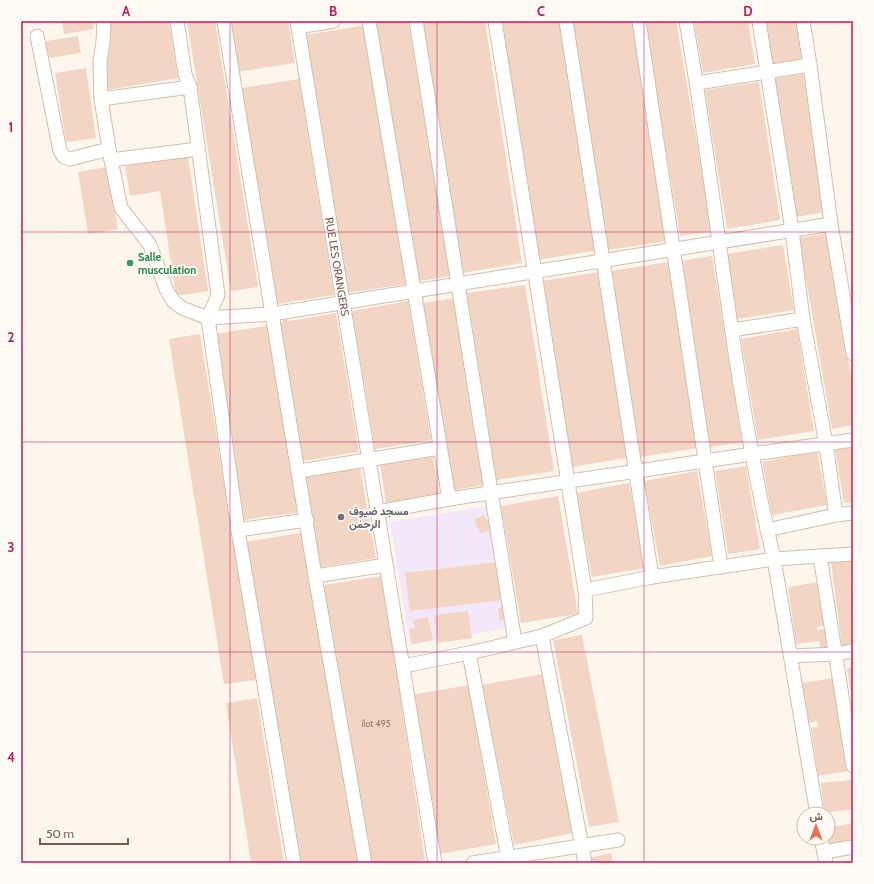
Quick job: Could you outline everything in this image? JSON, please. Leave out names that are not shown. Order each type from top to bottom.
[{"type":"street","points":[[104,21],[100,62],[101,99],[110,155],[122,208],[150,245],[166,289],[173,301],[182,308],[208,318],[272,314],[831,224]]},
{"type":"street","points":[[177,21],[185,74],[190,87],[218,295],[208,318],[238,530],[294,863]]},
{"type":"street","points":[[224,21],[299,471],[315,576],[366,863]]},
{"type":"street","points":[[297,24],[334,21]]},
{"type":"street","points":[[369,21],[449,499]]},
{"type":"street","points":[[416,21],[515,642]]},
{"type":"street","points":[[403,666],[469,653],[542,636],[586,618],[585,590],[495,21]]},
{"type":"street","points":[[566,21],[652,577]]},
{"type":"street","points":[[638,21],[721,567]]},
{"type":"street","points":[[686,21],[697,83],[718,242],[752,454],[774,559],[816,806]]},
{"type":"street","points":[[759,21],[792,230],[803,319],[826,444],[836,515]]},
{"type":"street","points":[[803,21],[831,224],[853,354]]},
{"type":"street","name":"RUE LES ORANGERS","points":[[297,24],[435,863]]},
{"type":"street","points":[[37,36],[60,151],[64,157],[70,159],[198,149]]},
{"type":"street","points":[[697,83],[810,65]]},
{"type":"street","points":[[101,99],[190,87]]},
{"type":"street","points":[[732,330],[803,319]]},
{"type":"street","points":[[377,512],[449,499],[853,440]]},
{"type":"street","points":[[299,471],[440,448]]},
{"type":"street","points":[[767,530],[836,515],[853,513]]},
{"type":"street","points":[[238,530],[307,520]]},
{"type":"street","points":[[585,590],[652,577],[774,559],[853,554]]},
{"type":"street","points":[[820,556],[853,766]]},
{"type":"street","points":[[315,576],[386,565]]},
{"type":"street","points":[[542,636],[584,863]]},
{"type":"street","points":[[791,656],[836,654],[853,651]]},
{"type":"street","points":[[469,653],[509,860]]},
{"type":"street","points":[[473,863],[509,860],[618,840]]},
{"type":"street","points":[[823,846],[825,858],[853,847]]},
{"type":"shaded area","points":[[489,506],[509,628],[410,645],[390,522]]},
{"type":"building","points":[[62,21],[92,21],[94,29],[64,34]]},
{"type":"building","points":[[107,21],[169,21],[178,78],[107,90]]},
{"type":"building","points":[[187,21],[215,21],[258,287],[231,291]]},
{"type":"building","points":[[230,21],[288,21],[295,63],[238,72]]},
{"type":"building","points":[[408,21],[451,276],[419,281],[376,22]]},
{"type":"building","points":[[423,21],[485,21],[522,263],[462,273]]},
{"type":"building","points":[[501,21],[563,21],[599,250],[538,260]]},
{"type":"building","points":[[571,21],[634,21],[668,241],[607,250]]},
{"type":"building","points":[[645,21],[676,21],[712,231],[680,236]]},
{"type":"building","points":[[694,21],[748,21],[755,64],[703,73]]},
{"type":"building","points":[[765,21],[796,21],[803,59],[772,64]]},
{"type":"building","points":[[366,25],[406,284],[346,293],[305,35]]},
{"type":"building","points":[[78,36],[81,53],[43,59],[40,42]]},
{"type":"building","points":[[86,68],[96,138],[66,142],[55,73]]},
{"type":"building","points":[[803,74],[826,212],[795,217],[772,79]]},
{"type":"building","points":[[299,79],[334,295],[277,304],[242,88]]},
{"type":"building","points":[[759,82],[780,220],[727,229],[705,90]]},
{"type":"building","points":[[188,156],[208,291],[176,296],[160,191],[130,196],[125,166]]},
{"type":"building","points":[[107,167],[118,229],[88,234],[78,172]]},
{"type":"building","points":[[827,233],[853,389],[853,425],[832,429],[799,238]]},
{"type":"building","points":[[783,245],[794,310],[737,319],[727,254]]},
{"type":"building","points":[[712,256],[742,442],[710,447],[681,261]]},
{"type":"building","points":[[669,262],[698,448],[640,457],[611,271]]},
{"type":"building","points":[[599,272],[628,458],[571,467],[542,281]]},
{"type":"building","points":[[525,285],[554,471],[496,480],[467,293]]},
{"type":"building","points":[[455,298],[484,485],[453,490],[423,303]]},
{"type":"building","points":[[408,301],[431,440],[375,449],[352,311]]},
{"type":"building","points":[[285,312],[288,321],[283,322],[280,313]]},
{"type":"building","points":[[336,313],[359,452],[303,461],[280,323]]},
{"type":"building","points":[[272,325],[301,512],[244,520],[215,334]]},
{"type":"building","points":[[797,329],[814,431],[758,440],[741,339]]},
{"type":"building","points":[[200,334],[256,680],[224,684],[169,339]]},
{"type":"building","points":[[853,447],[853,502],[844,503],[835,450]]},
{"type":"building","points":[[817,451],[827,505],[772,515],[762,462]]},
{"type":"building","points":[[433,457],[439,496],[386,503],[380,464]]},
{"type":"building","points":[[746,466],[760,549],[728,554],[715,471]]},
{"type":"building","name":"مسجد ضيوف الرحمٰن","points":[[360,468],[376,558],[321,567],[305,477]]},
{"type":"building","points":[[697,471],[712,556],[660,566],[644,481]]},
{"type":"building","points":[[629,483],[645,568],[592,577],[576,493]]},
{"type":"building","points":[[558,496],[578,614],[521,623],[501,506]]},
{"type":"building","points":[[484,515],[492,529],[481,534],[474,520]]},
{"type":"building","points":[[306,532],[362,863],[299,863],[244,542]]},
{"type":"building","points":[[853,560],[853,645],[842,646],[831,562]]},
{"type":"building","points":[[498,562],[503,600],[410,611],[405,573]]},
{"type":"building","points":[[382,576],[425,860],[413,863],[372,863],[324,585]]},
{"type":"building","points":[[819,582],[825,625],[817,627],[817,630],[826,629],[829,647],[820,648],[819,641],[796,644],[788,587]]},
{"type":"building","points":[[506,607],[507,620],[499,621],[498,608]]},
{"type":"building","points":[[468,611],[472,638],[438,643],[434,615]]},
{"type":"building","points":[[428,617],[433,640],[412,644],[409,629],[415,628],[413,620]]},
{"type":"building","points":[[582,635],[619,822],[589,827],[553,640]]},
{"type":"building","points":[[853,667],[853,693],[851,693],[847,668]]},
{"type":"building","points":[[542,674],[573,833],[514,845],[482,685]]},
{"type":"building","points":[[834,678],[848,771],[818,776],[811,728],[818,727],[817,721],[809,723],[802,683]]},
{"type":"building","points":[[469,685],[496,844],[439,854],[411,695]]},
{"type":"building","points":[[257,698],[284,863],[251,863],[226,703]]},
{"type":"building","points":[[851,780],[853,809],[836,811],[836,806],[823,806],[821,783]]},
{"type":"building","points":[[853,823],[853,843],[829,848],[829,846],[836,846],[836,826]]},
{"type":"building","points":[[611,853],[613,863],[591,863],[590,858]]},
{"type":"place","name":"Salle musculation","points":[[130,263]]},
{"type":"place","name":"مسجد ضيوف الرحمٰن","points":[[341,517]]}]
